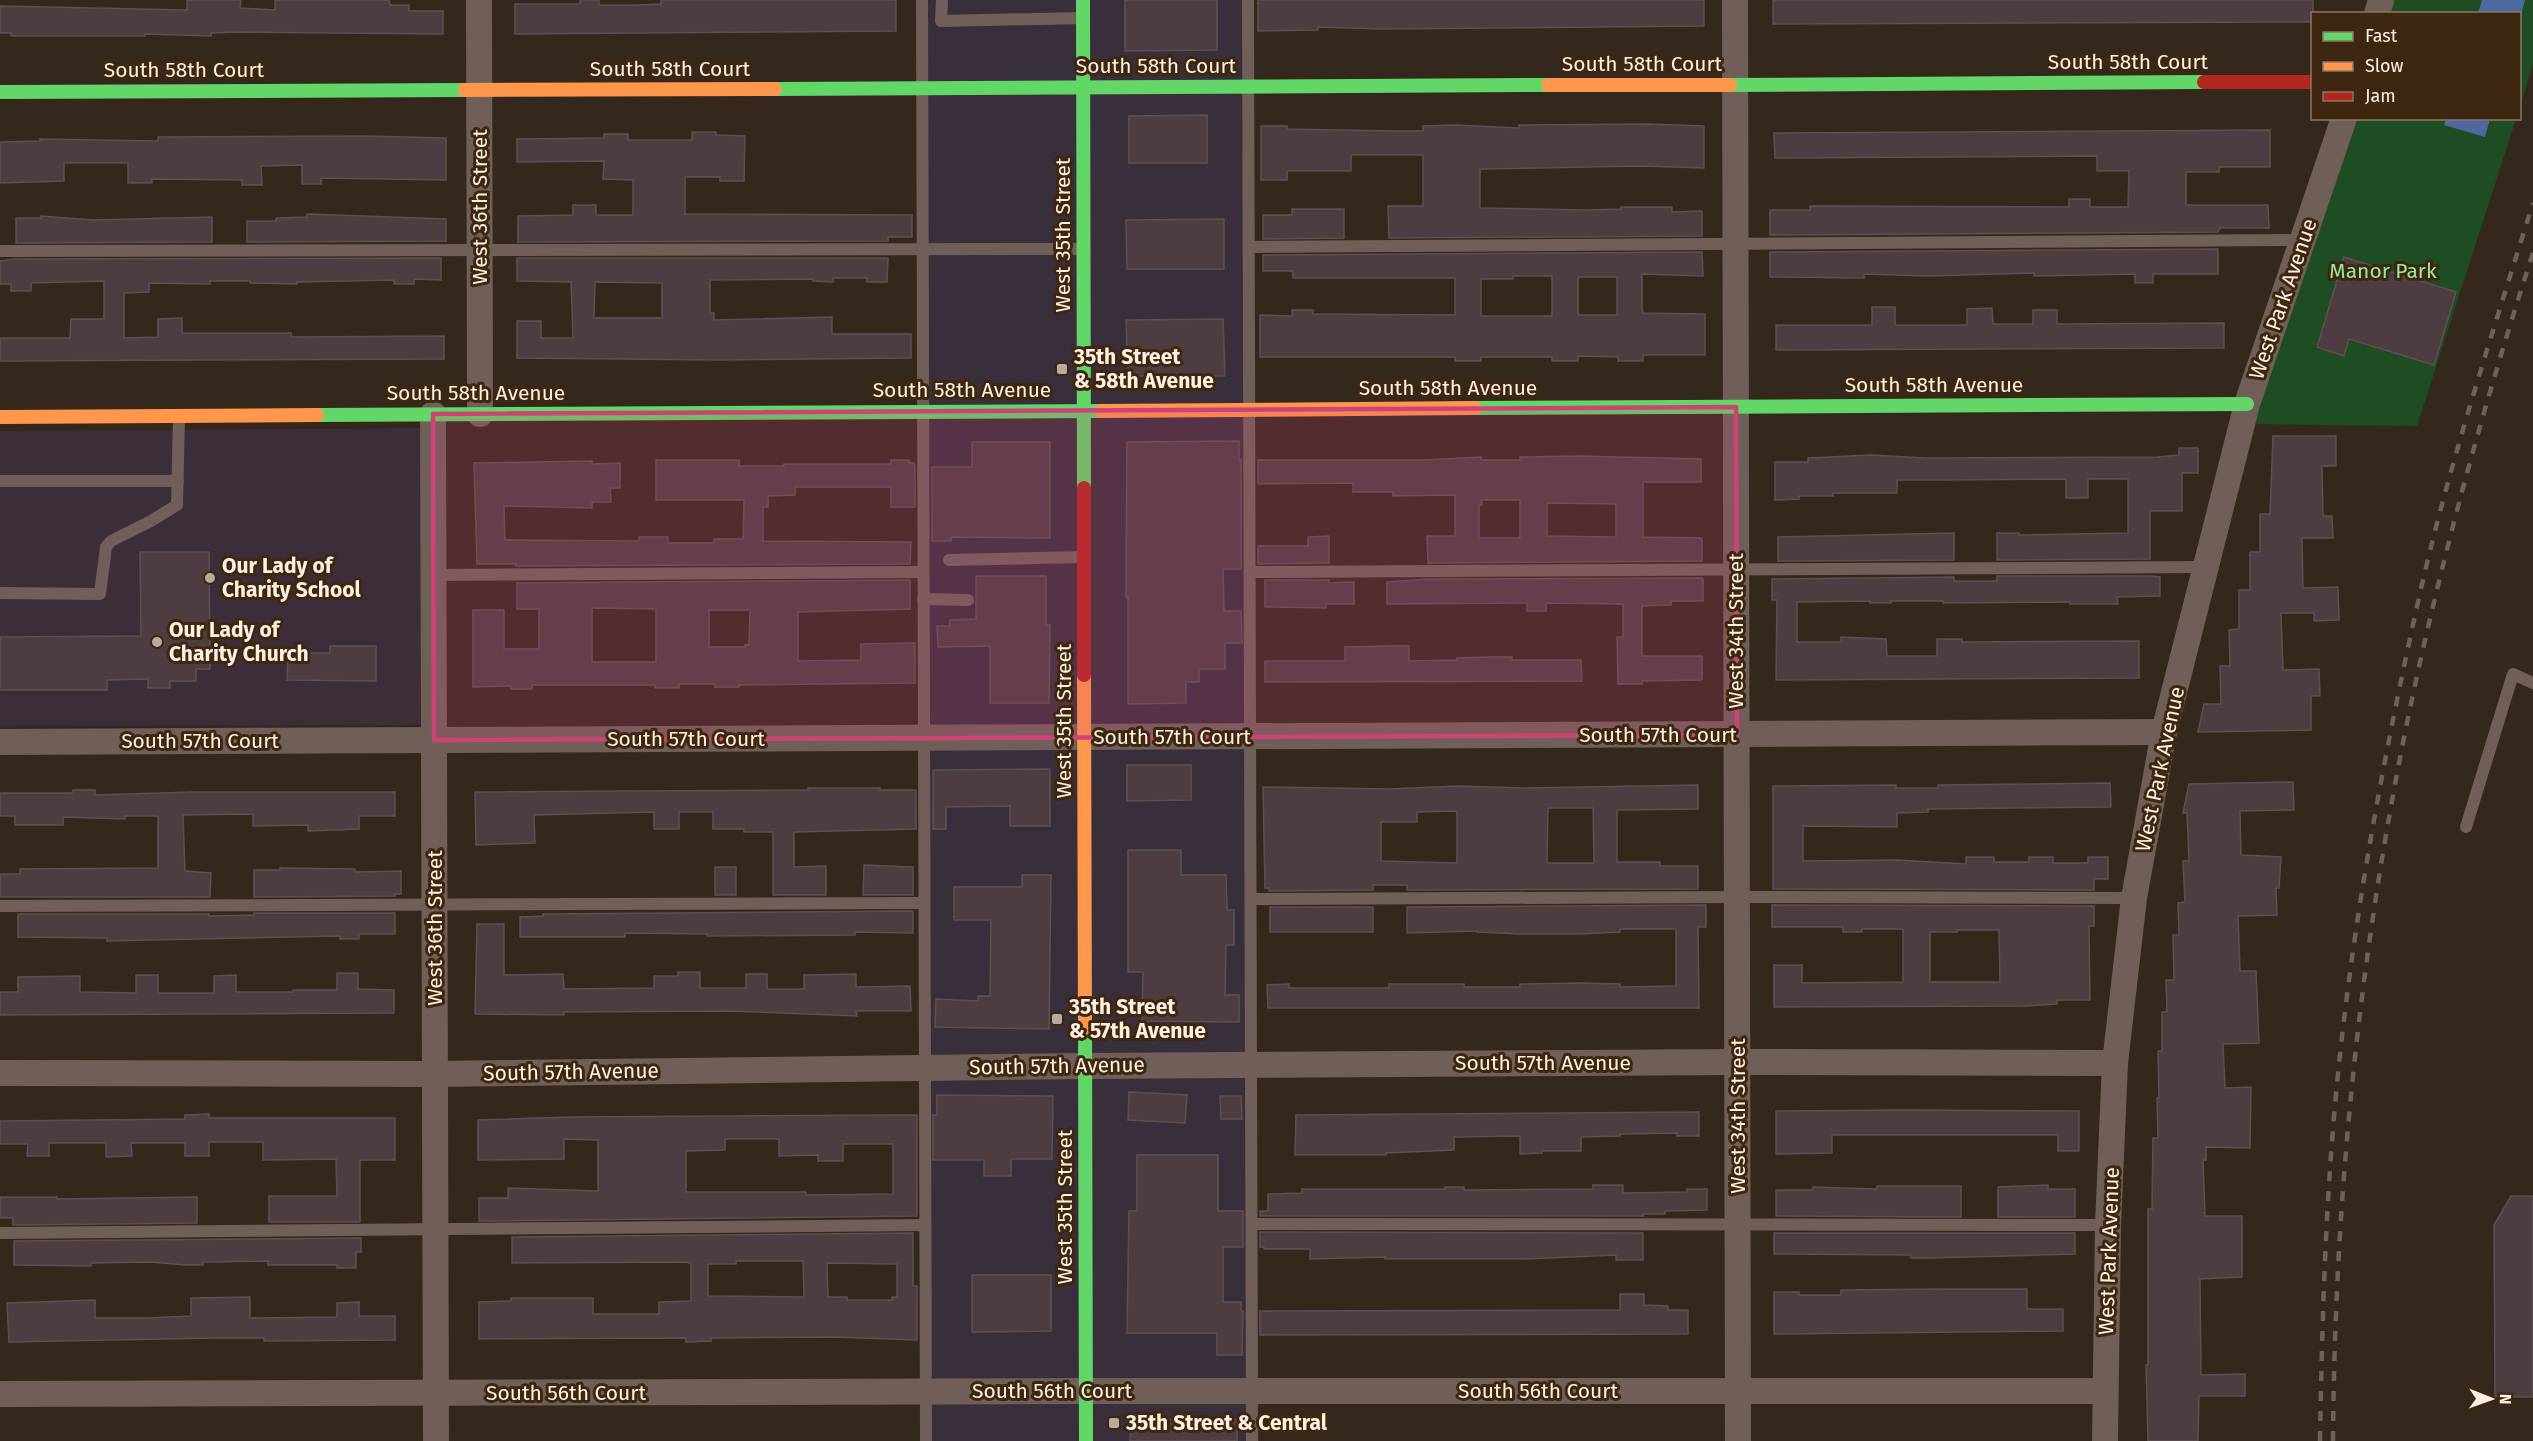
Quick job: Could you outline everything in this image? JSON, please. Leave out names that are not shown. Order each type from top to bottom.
[{"type":"street","name":"West 36th Street","points":[[479,0],[480,414]]},
{"type":"street","name":"West 35th Street","points":[[1083,0],[1086,1441]]},
{"type":"street","name":"West 34th Street","points":[[1735,0],[1738,1441]]},
{"type":"street","name":"South 58th Court","points":[[0,92],[2311,82]]},
{"type":"street","name":"West Park Avenue","points":[[2105,1441],[2108,1225],[2115,1063],[2134,898],[2164,732],[2247,404],[2343,120]]},
{"type":"street","name":"South 58th Avenue","points":[[0,417],[2247,404]]},
{"type":"street","name":"West 36th Street","points":[[433,414],[436,1441]]},
{"type":"street","name":"South 57th Court","points":[[0,742],[2164,732]]},
{"type":"street","name":"South 57th Avenue","points":[[0,1073],[435,1074],[1085,1066],[1737,1062],[2115,1063]]},
{"type":"street","name":"South 56th Court","points":[[0,1394],[2105,1391]]},
{"type":"lane","points":[[922,0],[926,1441]]},
{"type":"lane","points":[[942,0],[941,21],[1083,18]]},
{"type":"lane","points":[[1248,0],[1252,1441]]},
{"type":"lane","points":[[1249,247],[2302,240]]},
{"type":"lane","points":[[0,251],[1084,249]]},
{"type":"lane","points":[[0,593],[100,594],[106,547],[111,541],[177,505],[179,416]]},
{"type":"lane","points":[[0,481],[178,481]]},
{"type":"lane","points":[[949,560],[1084,557]]},
{"type":"lane","points":[[1250,572],[2207,567]]},
{"type":"lane","points":[[433,575],[923,572]]},
{"type":"lane","points":[[923,599],[968,600]]},
{"type":"lane","points":[[2466,827],[2513,674],[2533,683]]},
{"type":"lane","points":[[1251,899],[2134,898]]},
{"type":"lane","points":[[0,906],[924,903]]},
{"type":"lane","points":[[1252,1224],[2108,1225]]},
{"type":"lane","points":[[0,1233],[925,1225]]},
{"type":"highlighted area","points":[[1736,407],[1737,735],[434,740],[433,414]]},
{"type":"shaded area","points":[[925,0],[1252,0],[1259,1441],[930,1441]]},
{"type":"shaded area","name":"Our Lady of Charity School","points":[[421,428],[420,725],[0,726],[0,431]]},
{"type":"green space","points":[[2386,0],[2533,0],[2533,64],[2521,104],[2521,12],[2383,12]]},
{"type":"green space","name":"Manor Park","points":[[2348,120],[2516,120],[2417,426],[2250,424]]},
{"type":"water","points":[[2482,0],[2525,0],[2521,15],[2521,12],[2478,12]]},
{"type":"water","points":[[2445,120],[2490,120],[2485,137],[2444,125]]},
{"type":"building","points":[[187,0],[241,0],[240,8],[275,10],[275,0],[389,0],[390,5],[409,5],[409,11],[443,11],[443,34],[240,32],[211,33],[211,36],[145,34],[145,36],[11,36],[11,33],[0,33],[0,6],[187,10]]},
{"type":"building","points":[[580,0],[599,0],[599,5],[638,5],[661,4],[661,0],[896,0],[896,31],[515,34],[515,4],[580,4]]},
{"type":"building","points":[[1125,0],[1217,0],[1217,50],[1125,51]]},
{"type":"building","points":[[1258,0],[1704,0],[1704,26],[1383,29],[1318,27],[1318,30],[1258,31]]},
{"type":"building","points":[[1773,0],[2313,0],[2311,22],[1773,24]]},
{"type":"building","points":[[1207,115],[1207,163],[1129,163],[1129,116]]},
{"type":"building","points":[[1455,125],[1519,128],[1519,125],[1704,126],[1704,168],[1641,166],[1480,169],[1480,208],[1588,210],[1621,209],[1621,207],[1672,207],[1672,212],[1702,211],[1702,236],[1389,238],[1388,206],[1423,206],[1423,155],[1351,155],[1351,171],[1287,171],[1287,180],[1261,180],[1261,126],[1287,126],[1287,129],[1423,131],[1423,126]]},
{"type":"building","points":[[2270,130],[2270,167],[2219,167],[2219,172],[2186,172],[2186,205],[2268,205],[2269,228],[2220,228],[2218,232],[1770,235],[1770,210],[1810,210],[1810,206],[2069,207],[2069,199],[2090,199],[2090,207],[2128,207],[2129,171],[2097,171],[2097,156],[1775,158],[1774,133]]},
{"type":"building","points":[[692,132],[716,132],[716,135],[745,136],[744,181],[720,181],[720,177],[685,177],[685,214],[912,215],[912,237],[888,237],[888,241],[518,242],[518,216],[573,215],[573,205],[596,205],[596,215],[633,215],[633,180],[603,179],[604,161],[517,162],[517,139],[604,138],[604,134],[628,134],[628,140],[692,140]]},
{"type":"building","points":[[158,137],[446,138],[446,180],[321,178],[321,184],[302,184],[302,165],[261,166],[262,185],[242,185],[242,180],[152,179],[152,183],[128,183],[128,163],[64,163],[64,181],[0,183],[0,142],[40,141],[40,139],[158,141]]},
{"type":"building","points":[[1292,209],[1344,209],[1344,238],[1263,239],[1263,215],[1292,215]]},
{"type":"building","points":[[307,214],[446,219],[446,241],[247,242],[247,221],[276,221],[276,218],[307,217]]},
{"type":"building","points":[[41,216],[93,220],[212,217],[212,242],[16,243],[16,218],[41,218]]},
{"type":"building","points":[[1224,219],[1224,269],[1127,269],[1126,220]]},
{"type":"building","points":[[2218,249],[2218,274],[2153,274],[2153,283],[2135,283],[2135,274],[2034,276],[2034,273],[1928,276],[1864,274],[1864,278],[1770,277],[1770,252]]},
{"type":"building","points":[[1702,252],[1703,276],[1642,274],[1642,307],[1643,313],[1705,314],[1705,355],[1643,355],[1643,361],[1618,361],[1618,357],[1578,356],[1578,361],[1552,361],[1552,357],[1481,357],[1481,361],[1455,361],[1455,357],[1260,357],[1260,315],[1292,316],[1292,310],[1313,310],[1313,314],[1455,315],[1455,278],[1293,278],[1293,271],[1263,271],[1263,255]],"holes":[[[1513,276],[1552,276],[1552,316],[1481,316],[1481,279],[1513,279]],[[1578,277],[1617,277],[1617,315],[1578,315]]]},
{"type":"building","points":[[2344,257],[2456,292],[2434,365],[2349,339],[2344,356],[2317,347]]},
{"type":"building","points":[[441,258],[441,280],[414,279],[414,284],[394,284],[394,280],[297,282],[297,284],[250,283],[250,281],[210,281],[210,284],[149,283],[149,292],[124,293],[124,338],[158,337],[158,319],[182,318],[182,333],[291,333],[291,337],[444,336],[444,359],[0,361],[0,338],[70,338],[71,319],[104,319],[104,281],[31,283],[31,291],[11,291],[11,284],[0,284],[0,261],[15,259]]},
{"type":"building","points":[[517,258],[888,258],[887,282],[867,282],[867,278],[833,278],[833,282],[813,281],[813,279],[710,280],[710,313],[714,313],[714,320],[832,317],[832,334],[911,334],[911,358],[720,360],[517,358],[517,321],[541,321],[541,338],[573,338],[571,282],[517,281]],"holes":[[[595,282],[662,283],[662,318],[594,318]]]},
{"type":"building","points":[[1872,307],[1895,307],[1895,325],[1967,325],[1967,309],[1992,308],[1993,324],[2033,324],[2033,310],[2057,310],[2057,324],[2224,323],[2224,348],[1776,350],[1776,325],[1872,325]]},
{"type":"building","points":[[1223,319],[1225,376],[1128,376],[1126,320]]},
{"type":"building","points":[[2273,436],[2336,436],[2336,466],[2322,466],[2323,516],[2332,516],[2333,538],[2302,538],[2303,588],[2338,587],[2339,620],[2314,621],[2314,613],[2281,613],[2283,670],[2319,669],[2320,696],[2311,696],[2311,730],[2198,732],[2204,704],[2221,704],[2220,666],[2230,666],[2229,630],[2239,629],[2239,590],[2250,590],[2250,552],[2260,552],[2260,514],[2270,514]]},
{"type":"building","points":[[1239,441],[1241,569],[1223,569],[1224,611],[1241,611],[1242,643],[1225,643],[1225,669],[1199,669],[1199,682],[1186,682],[1186,703],[1128,704],[1127,442]]},
{"type":"building","points":[[972,442],[1050,442],[1050,538],[951,537],[951,541],[932,541],[932,467],[972,467]]},
{"type":"building","points":[[2179,448],[2198,448],[2198,473],[2182,473],[2182,511],[2150,511],[2150,559],[1997,560],[1997,533],[2019,533],[2019,535],[2128,533],[2128,479],[2088,479],[2088,498],[2066,498],[2066,479],[1897,480],[1897,493],[1833,493],[1833,496],[1799,496],[1799,499],[1775,500],[1775,462],[1808,462],[1808,458],[1872,455],[1926,458],[2158,457],[2179,455]]},
{"type":"building","points":[[1481,457],[1481,460],[1520,460],[1520,457],[1701,459],[1701,482],[1643,482],[1643,537],[1702,538],[1702,561],[1428,563],[1427,536],[1455,536],[1455,495],[1393,496],[1393,492],[1353,492],[1353,483],[1258,484],[1258,460],[1425,460]],"holes":[[[1481,500],[1520,500],[1520,538],[1479,538]],[[1547,503],[1616,504],[1616,537],[1547,536]]]},
{"type":"building","points":[[656,460],[739,460],[739,466],[784,466],[784,464],[891,464],[891,460],[909,460],[909,463],[914,463],[915,466],[915,507],[891,507],[891,487],[795,487],[795,495],[768,496],[768,507],[763,507],[763,541],[911,542],[910,564],[516,566],[516,564],[477,564],[474,463],[592,461],[592,464],[620,463],[620,488],[610,488],[611,502],[592,502],[592,508],[504,506],[505,540],[639,541],[639,537],[668,537],[668,543],[714,543],[714,539],[743,539],[744,500],[656,500]]},
{"type":"building","points":[[1954,533],[1954,560],[1778,561],[1778,537]]},
{"type":"building","points":[[1329,536],[1329,563],[1258,564],[1258,546],[1308,546],[1308,537]]},
{"type":"building","points":[[140,552],[209,552],[210,669],[196,669],[196,681],[170,681],[170,688],[148,688],[148,679],[107,680],[107,690],[0,690],[0,637],[141,636]]},
{"type":"building","points":[[976,576],[1046,576],[1046,625],[1050,625],[1049,703],[990,703],[990,646],[938,647],[937,626],[950,626],[950,620],[976,619]]},
{"type":"building","points":[[1997,576],[2160,577],[2160,596],[2117,597],[2118,604],[1943,603],[1943,601],[1797,602],[1797,642],[1841,642],[1841,637],[1886,639],[1887,656],[1937,656],[1937,639],[1962,639],[1962,642],[2139,641],[2139,678],[1776,680],[1777,600],[1772,600],[1772,579],[1954,577],[1954,581],[1997,581]]},
{"type":"building","points":[[1702,578],[1703,601],[1671,601],[1671,605],[1642,606],[1642,656],[1702,656],[1702,680],[1642,681],[1642,684],[1618,684],[1617,637],[1623,637],[1623,604],[1546,603],[1546,611],[1527,611],[1527,603],[1387,604],[1387,582],[1428,579]]},
{"type":"building","points":[[910,580],[910,609],[798,612],[798,661],[861,660],[861,644],[915,643],[915,683],[739,685],[739,687],[679,684],[679,688],[655,688],[655,685],[532,685],[532,689],[511,689],[511,686],[473,687],[473,610],[504,610],[504,649],[539,649],[539,609],[517,609],[517,583]],"holes":[[[592,608],[656,609],[656,662],[592,662]],[[709,610],[750,610],[749,645],[709,647]]]},
{"type":"building","points":[[1265,580],[1354,582],[1354,604],[1326,604],[1326,608],[1265,607]]},
{"type":"building","points":[[330,646],[376,646],[376,681],[287,680],[288,657],[309,657],[309,653],[330,653]]},
{"type":"building","points":[[1409,646],[1409,661],[1490,657],[1512,657],[1512,660],[1581,660],[1582,681],[1265,682],[1265,661],[1345,661],[1345,647]]},
{"type":"building","points":[[1127,765],[1191,765],[1191,800],[1127,801]]},
{"type":"building","points":[[1050,769],[1050,826],[1010,826],[1010,806],[946,807],[946,829],[933,829],[933,770]]},
{"type":"building","points":[[2293,782],[2294,810],[2240,811],[2241,855],[2281,857],[2279,888],[2276,888],[2277,915],[2238,916],[2240,971],[2256,971],[2259,1043],[2223,1044],[2225,1088],[2251,1087],[2250,1148],[2206,1147],[2206,1160],[2203,1160],[2205,1216],[2242,1216],[2242,1277],[2200,1279],[2201,1375],[2245,1374],[2245,1396],[2199,1396],[2198,1441],[2148,1441],[2146,1365],[2148,1365],[2148,1209],[2152,1209],[2153,1138],[2158,1138],[2158,1051],[2162,1051],[2162,1012],[2167,1012],[2166,980],[2174,980],[2173,935],[2179,935],[2178,903],[2185,902],[2183,861],[2189,861],[2187,813],[2183,813],[2189,784]]},
{"type":"building","points":[[2110,783],[2111,807],[1928,809],[1928,812],[1897,813],[1897,827],[1803,826],[1803,861],[1898,860],[1966,864],[1966,857],[1994,857],[1994,862],[2029,862],[2029,857],[2053,857],[2053,863],[2088,863],[2088,857],[2108,857],[2108,879],[2094,879],[2094,890],[1773,889],[1773,786],[1896,785],[1896,788],[1938,788],[1938,785]]},
{"type":"building","points":[[1698,785],[1698,809],[1617,810],[1617,862],[1660,862],[1660,866],[1698,866],[1698,889],[1407,890],[1407,885],[1373,885],[1373,890],[1269,891],[1269,888],[1265,888],[1263,787],[1524,788]],"holes":[[[1548,808],[1593,808],[1594,863],[1547,863]],[[1457,811],[1457,863],[1381,861],[1381,822],[1417,822],[1417,812]]]},
{"type":"building","points":[[808,788],[916,790],[916,829],[794,832],[794,867],[826,866],[826,895],[773,895],[773,832],[713,829],[713,812],[679,812],[679,829],[654,829],[654,812],[534,815],[535,843],[476,845],[475,792],[808,790]]},
{"type":"building","points":[[73,790],[95,790],[95,795],[192,792],[395,792],[395,816],[359,816],[359,829],[308,831],[308,825],[253,826],[253,814],[183,815],[185,871],[211,873],[210,897],[0,897],[0,874],[20,874],[20,869],[158,868],[158,816],[125,816],[125,819],[63,817],[63,825],[15,825],[15,816],[0,816],[0,793],[72,793]]},
{"type":"building","points":[[1128,850],[1181,850],[1181,875],[1226,875],[1227,910],[1234,910],[1234,945],[1226,945],[1225,995],[1239,995],[1239,1022],[1142,1021],[1143,972],[1128,972]]},
{"type":"building","points":[[864,865],[913,867],[913,895],[863,895]]},
{"type":"building","points":[[715,867],[736,867],[736,895],[715,895]]},
{"type":"building","points":[[280,868],[355,869],[355,872],[401,871],[401,894],[394,894],[395,896],[254,897],[254,870],[280,870]]},
{"type":"building","points":[[1022,875],[1051,875],[1049,1029],[935,1027],[936,999],[978,1001],[978,996],[990,996],[991,920],[954,920],[954,887],[1022,887]]},
{"type":"building","points":[[1706,905],[1706,927],[1698,927],[1699,1008],[1268,1008],[1267,985],[1289,984],[1289,988],[1389,988],[1389,984],[1520,987],[1520,984],[1581,983],[1620,984],[1620,987],[1676,986],[1676,929],[1620,929],[1620,932],[1579,934],[1477,931],[1407,933],[1407,907]]},
{"type":"building","points":[[1772,905],[2094,906],[2094,926],[2089,926],[2090,1000],[2057,1000],[2057,1004],[2025,1006],[1774,1007],[1774,965],[1802,965],[1802,983],[1903,982],[1903,929],[1862,929],[1862,932],[1843,932],[1843,927],[1772,927]],"holes":[[[1999,930],[2000,982],[1930,982],[1930,932]]]},
{"type":"building","points":[[1270,907],[1373,907],[1373,932],[1270,932]]},
{"type":"building","points":[[913,911],[913,933],[855,932],[855,935],[707,936],[707,934],[625,933],[625,937],[520,937],[520,917],[543,916],[543,914]]},
{"type":"building","points":[[254,913],[395,913],[395,934],[359,934],[359,939],[340,939],[340,936],[107,941],[107,938],[18,937],[18,914],[209,914],[209,916],[254,915]]},
{"type":"building","points":[[477,924],[504,924],[504,975],[563,974],[564,989],[654,988],[654,976],[678,976],[678,972],[700,972],[700,988],[746,988],[746,974],[767,974],[767,989],[804,989],[804,975],[856,974],[856,987],[910,986],[911,1011],[856,1011],[857,1016],[730,1011],[564,1012],[564,1015],[475,1014]]},
{"type":"building","points":[[337,973],[358,973],[358,989],[394,990],[394,1013],[0,1015],[0,992],[18,992],[18,977],[80,976],[80,992],[136,993],[136,975],[158,975],[158,993],[214,993],[214,976],[236,975],[236,992],[337,990]]},
{"type":"building","points":[[1129,1092],[1187,1095],[1185,1123],[1128,1120]]},
{"type":"building","points":[[937,1095],[1053,1096],[1052,1159],[1011,1159],[1011,1176],[984,1176],[984,1160],[933,1160],[933,1115],[937,1115]]},
{"type":"building","points":[[1220,1096],[1241,1096],[1242,1119],[1221,1119]]},
{"type":"building","points":[[1776,1111],[2079,1111],[2079,1151],[2058,1151],[2058,1135],[1832,1135],[1832,1153],[1776,1154]]},
{"type":"building","points":[[1699,1112],[1699,1136],[1677,1136],[1677,1133],[1581,1137],[1581,1151],[1542,1151],[1542,1153],[1520,1154],[1520,1136],[1454,1137],[1454,1150],[1386,1153],[1386,1155],[1295,1155],[1296,1115]]},
{"type":"building","points":[[209,1114],[209,1118],[395,1118],[395,1160],[360,1160],[360,1222],[269,1222],[269,1196],[337,1196],[336,1159],[263,1160],[263,1142],[209,1142],[209,1156],[185,1156],[185,1143],[131,1143],[132,1156],[106,1157],[106,1143],[49,1143],[49,1156],[27,1156],[28,1144],[0,1144],[0,1121],[185,1119],[185,1115]]},
{"type":"building","points":[[917,1115],[917,1216],[479,1221],[479,1198],[508,1198],[508,1188],[598,1191],[598,1140],[564,1139],[564,1159],[478,1160],[478,1120],[570,1117]],"holes":[[[725,1139],[779,1139],[779,1156],[818,1155],[818,1161],[843,1161],[843,1144],[893,1144],[893,1194],[806,1195],[806,1192],[686,1192],[686,1151],[725,1150]]]},
{"type":"building","points":[[1137,1155],[1218,1155],[1218,1211],[1243,1211],[1243,1247],[1223,1247],[1223,1302],[1241,1302],[1241,1311],[1243,1311],[1242,1355],[1217,1355],[1217,1333],[1127,1333],[1129,1211],[1137,1211]]},
{"type":"building","points":[[1593,1185],[1623,1185],[1623,1193],[1687,1192],[1687,1189],[1707,1189],[1707,1210],[1665,1211],[1665,1214],[1643,1214],[1643,1216],[1260,1216],[1260,1211],[1268,1211],[1268,1194],[1302,1193],[1302,1189],[1464,1187],[1464,1190],[1593,1189]]},
{"type":"building","points":[[2048,1185],[2048,1189],[2075,1189],[2075,1217],[1998,1217],[1998,1187]]},
{"type":"building","points":[[1877,1186],[1961,1186],[1961,1217],[1776,1216],[1776,1190],[1813,1190],[1813,1187],[1877,1189]]},
{"type":"building","points":[[2511,1196],[2533,1196],[2533,1397],[2495,1397],[2494,1225]]},
{"type":"building","points":[[0,1197],[57,1197],[57,1199],[197,1197],[197,1223],[13,1225],[13,1218],[0,1218]]},
{"type":"building","points":[[1260,1232],[1643,1233],[1643,1260],[1616,1260],[1616,1255],[1526,1259],[1385,1259],[1385,1257],[1310,1259],[1310,1249],[1264,1249],[1260,1247]]},
{"type":"building","points":[[913,1233],[913,1286],[917,1286],[917,1340],[834,1337],[711,1338],[711,1341],[686,1342],[686,1338],[479,1339],[479,1302],[511,1301],[511,1298],[593,1298],[593,1314],[659,1314],[659,1302],[691,1301],[691,1264],[687,1262],[512,1263],[512,1237]],"holes":[[[736,1261],[803,1261],[804,1297],[708,1296],[708,1264],[736,1264]],[[827,1263],[897,1264],[897,1297],[892,1297],[892,1300],[847,1300],[847,1297],[828,1297]]]},
{"type":"building","points":[[1774,1233],[2075,1233],[2075,1254],[1911,1258],[1911,1255],[1774,1254]]},
{"type":"building","points":[[361,1238],[361,1252],[356,1252],[356,1268],[337,1268],[337,1265],[268,1265],[268,1261],[203,1262],[203,1265],[151,1262],[91,1263],[91,1266],[14,1265],[14,1241]]},
{"type":"building","points":[[972,1275],[1051,1275],[1051,1331],[972,1332]]},
{"type":"building","points":[[2027,1289],[2027,1309],[2063,1309],[2063,1331],[1774,1334],[1774,1292],[1799,1292],[1799,1295],[1841,1295],[1841,1290]]},
{"type":"building","points":[[1620,1294],[1644,1294],[1644,1305],[1668,1306],[1668,1310],[1688,1310],[1688,1334],[1260,1335],[1260,1311],[1620,1310]]},
{"type":"building","points":[[250,1297],[250,1318],[337,1317],[337,1303],[359,1302],[359,1316],[395,1316],[395,1340],[264,1341],[264,1338],[215,1338],[9,1342],[7,1303],[95,1300],[95,1318],[147,1318],[191,1316],[191,1298]]},
{"type":"building","points":[[1131,1419],[1237,1419],[1237,1441],[1130,1441]]},
{"type":"railway","points":[[2320,1441],[2324,1273],[2335,1105],[2349,981],[2368,857],[2390,734],[2428,559],[2470,406],[2533,203]]},
{"type":"railway","points":[[2333,1441],[2335,1335],[2348,1122],[2374,911],[2391,806],[2411,702],[2457,511],[2533,253]]},
{"type":"traffic: fast","points":[[1083,0],[1084,488]]},
{"type":"traffic: fast","points":[[1730,85],[2204,82]]},
{"type":"traffic: fast","points":[[775,89],[1548,85]]},
{"type":"traffic: fast","points":[[0,92],[465,90]]},
{"type":"traffic: fast","points":[[1475,408],[2247,404]]},
{"type":"traffic: fast","points":[[317,415],[1101,411]]},
{"type":"traffic: fast","points":[[1085,1030],[1086,1441]]},
{"type":"traffic: slow","points":[[1548,85],[1730,85]]},
{"type":"traffic: slow","points":[[465,90],[775,89]]},
{"type":"traffic: slow","points":[[1101,411],[1475,408]]},
{"type":"traffic: slow","points":[[0,417],[317,415]]},
{"type":"traffic: slow","points":[[1084,675],[1085,1030]]},
{"type":"traffic: jam","points":[[2204,82],[2311,82]]},
{"type":"traffic: jam","points":[[1084,488],[1084,675]]},
{"type":"place","name":"35th Street & 58th Avenue","points":[[1062,369]]},
{"type":"place","name":"Our Lady of Charity School","points":[[210,578]]},
{"type":"place","name":"Our Lady of Charity Church","points":[[157,642]]},
{"type":"place","name":"35th Street & 57th Avenue","points":[[1057,1019]]},
{"type":"place","name":"35th Street & Central","points":[[1114,1423]]}]
